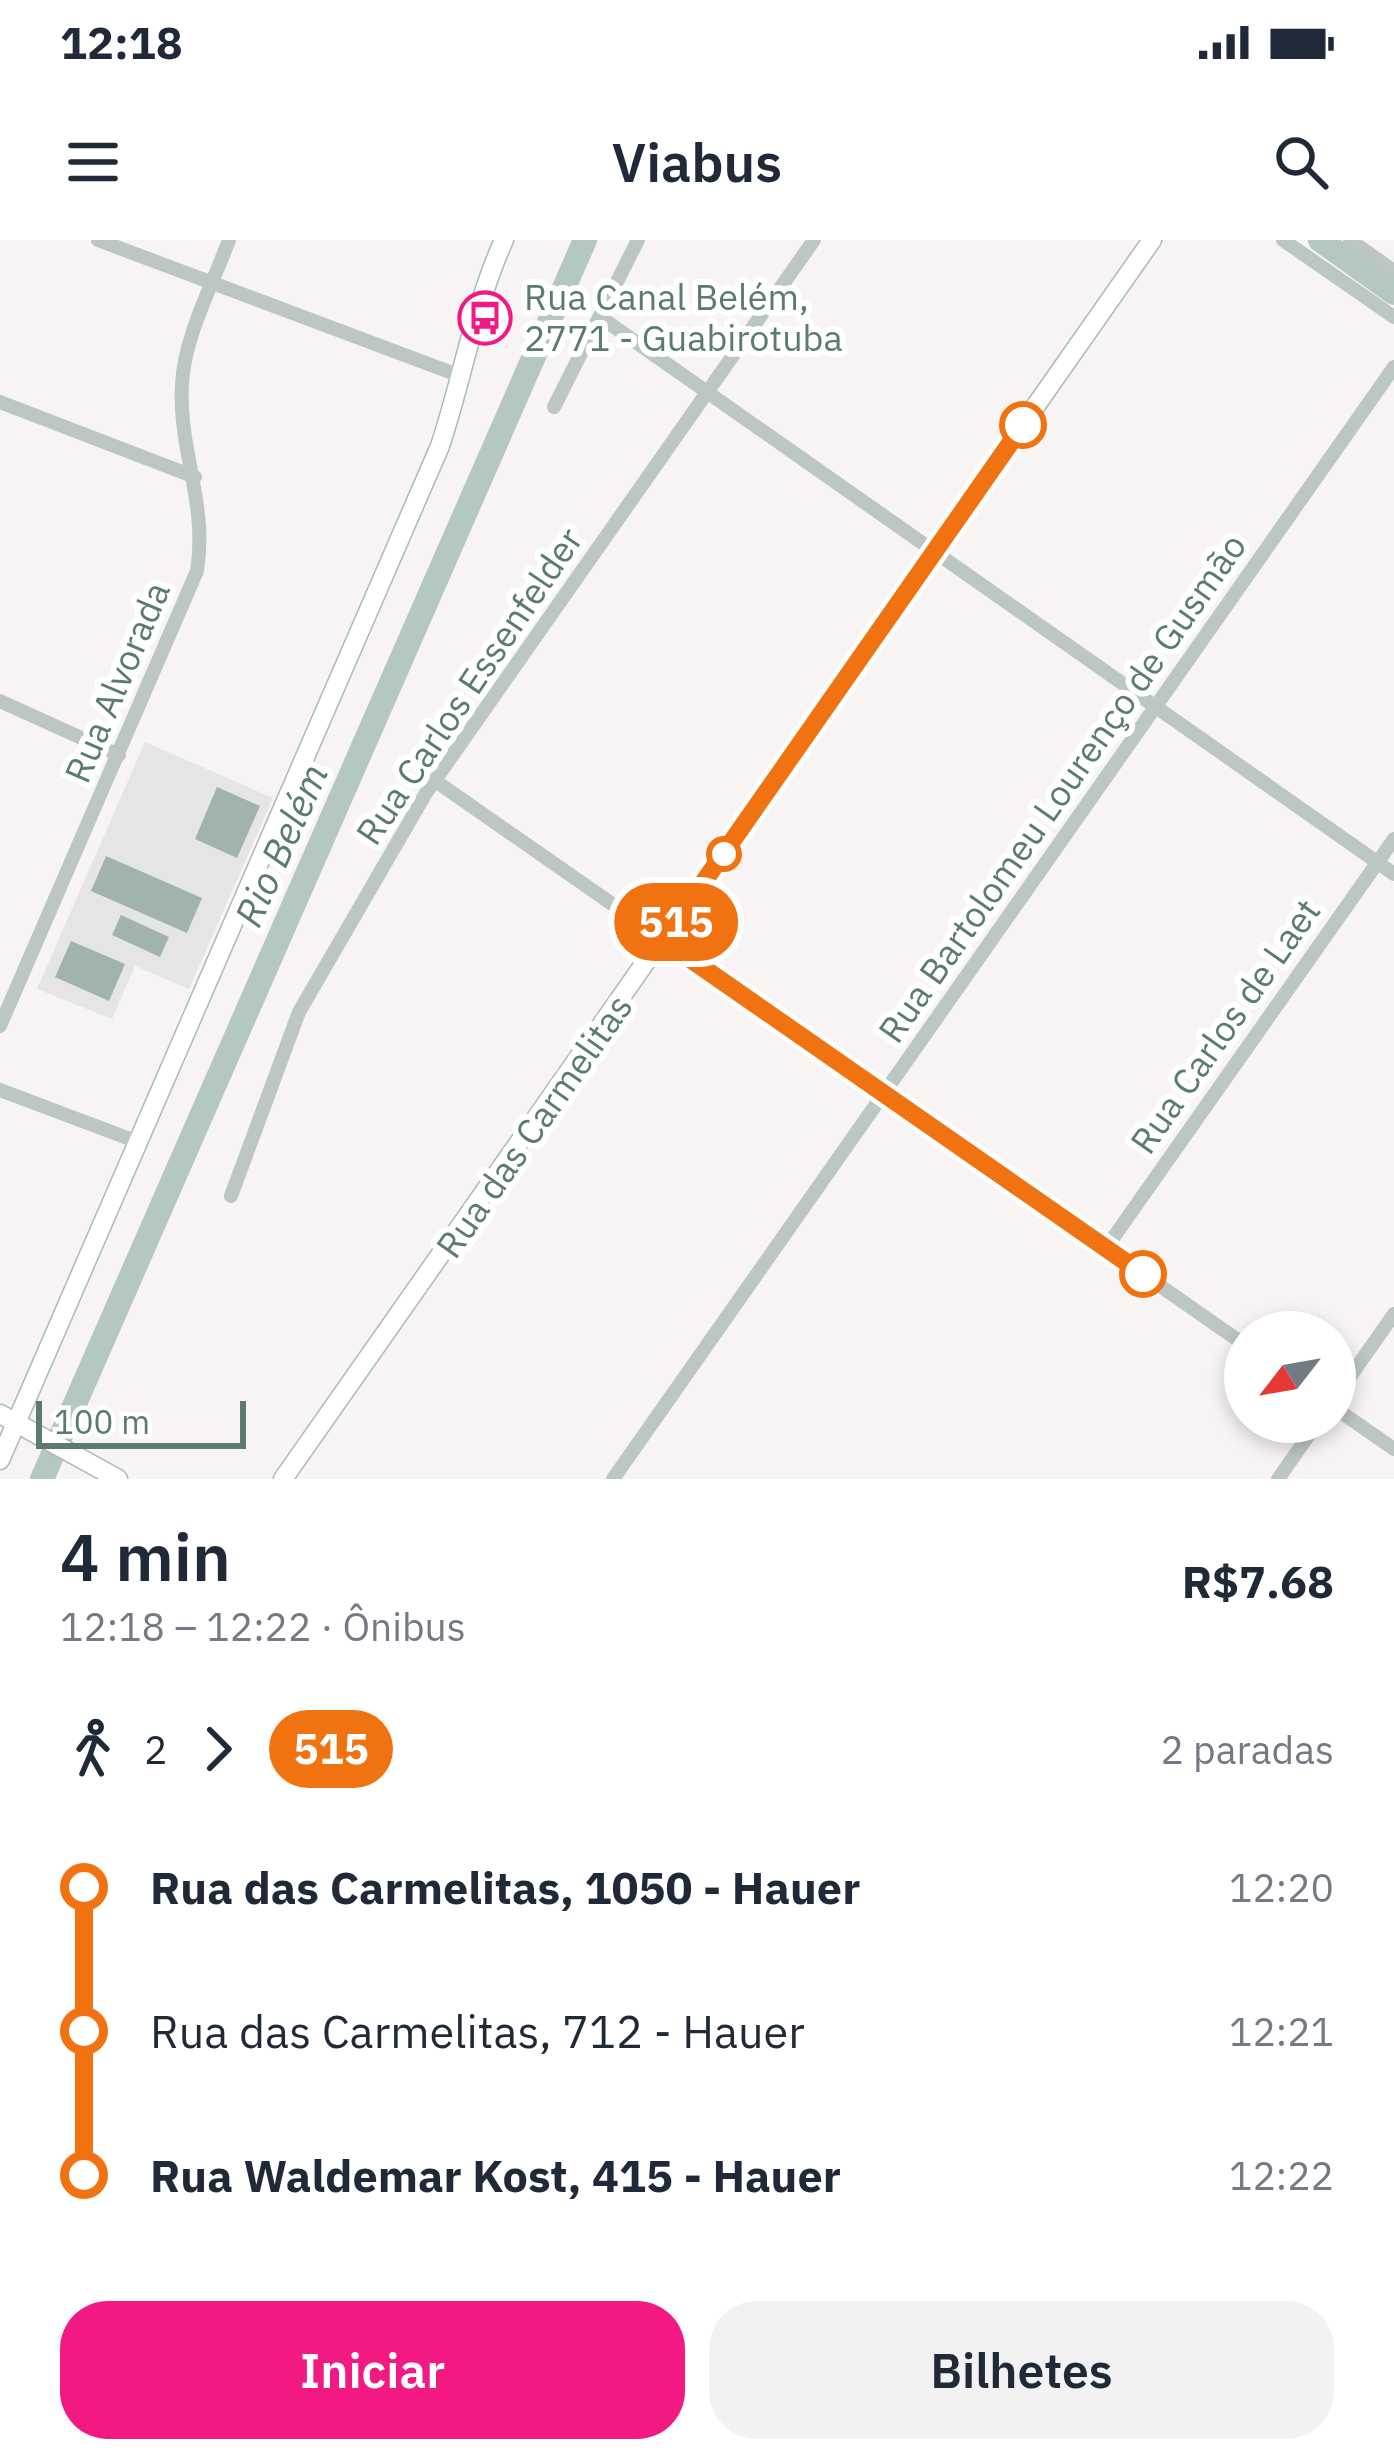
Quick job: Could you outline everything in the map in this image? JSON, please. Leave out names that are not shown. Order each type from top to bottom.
[{"type":"street","points":[[98,240],[463,377]]},
{"type":"street","name":"Rua Alvorada","points":[[0,1026],[197,572],[202,518],[182,415],[182,379],[229,240]]},
{"type":"street","points":[[0,1460],[440,446],[463,377],[483,287],[504,240]]},
{"type":"street","points":[[554,407],[603,320],[638,240]]},
{"type":"street","name":"Rua Carlos Essenfelder","points":[[231,1196],[299,1012],[434,780],[814,240]]},
{"type":"street","name":"Rua das Carmelitas","points":[[283,1479],[1152,240]]},
{"type":"street","points":[[1283,240],[1394,317]]},
{"type":"street","points":[[1350,240],[1394,271]]},
{"type":"street","points":[[603,320],[1394,874]]},
{"type":"street","name":"Rua Bartolomeu Lourenço de Gusmão","points":[[613,1479],[1394,367]]},
{"type":"street","points":[[0,402],[195,478]]},
{"type":"street","points":[[0,701],[119,755]]},
{"type":"street","points":[[434,780],[1224,1330]]},
{"type":"street","name":"Rua Carlos de Laet","points":[[1106,1248],[1394,839]]},
{"type":"street","points":[[0,1090],[138,1142]]},
{"type":"street","points":[[1356,1368],[1394,1313]]},
{"type":"street","points":[[16,1422],[100,1471]]},
{"type":"street","points":[[1356,1423],[1394,1449]]},
{"type":"street","points":[[1278,1479],[1303,1443]]},
{"type":"shaded area","points":[[145,742],[273,798],[189,989],[135,966],[112,1019],[37,989]]},
{"type":"building","points":[[217,787],[260,806],[237,858],[195,839]]},
{"type":"building","points":[[106,856],[202,898],[187,933],[91,891]]},
{"type":"building","points":[[121,915],[169,937],[160,957],[112,935]]},
{"type":"building","points":[[71,941],[125,964],[109,1001],[55,977]]},
{"type":"waterway","name":"Rio Belém","points":[[42,1479],[585,240]]},
{"type":"waterway","points":[[1320,240],[1394,293]]},
{"type":"bus line","name":"515","points":[[1023,425],[663,940],[1143,1274]]},
{"type":"place","name":"Rua Canal Belém, 2771 - Guabirotuba","points":[[485,318]]}]
